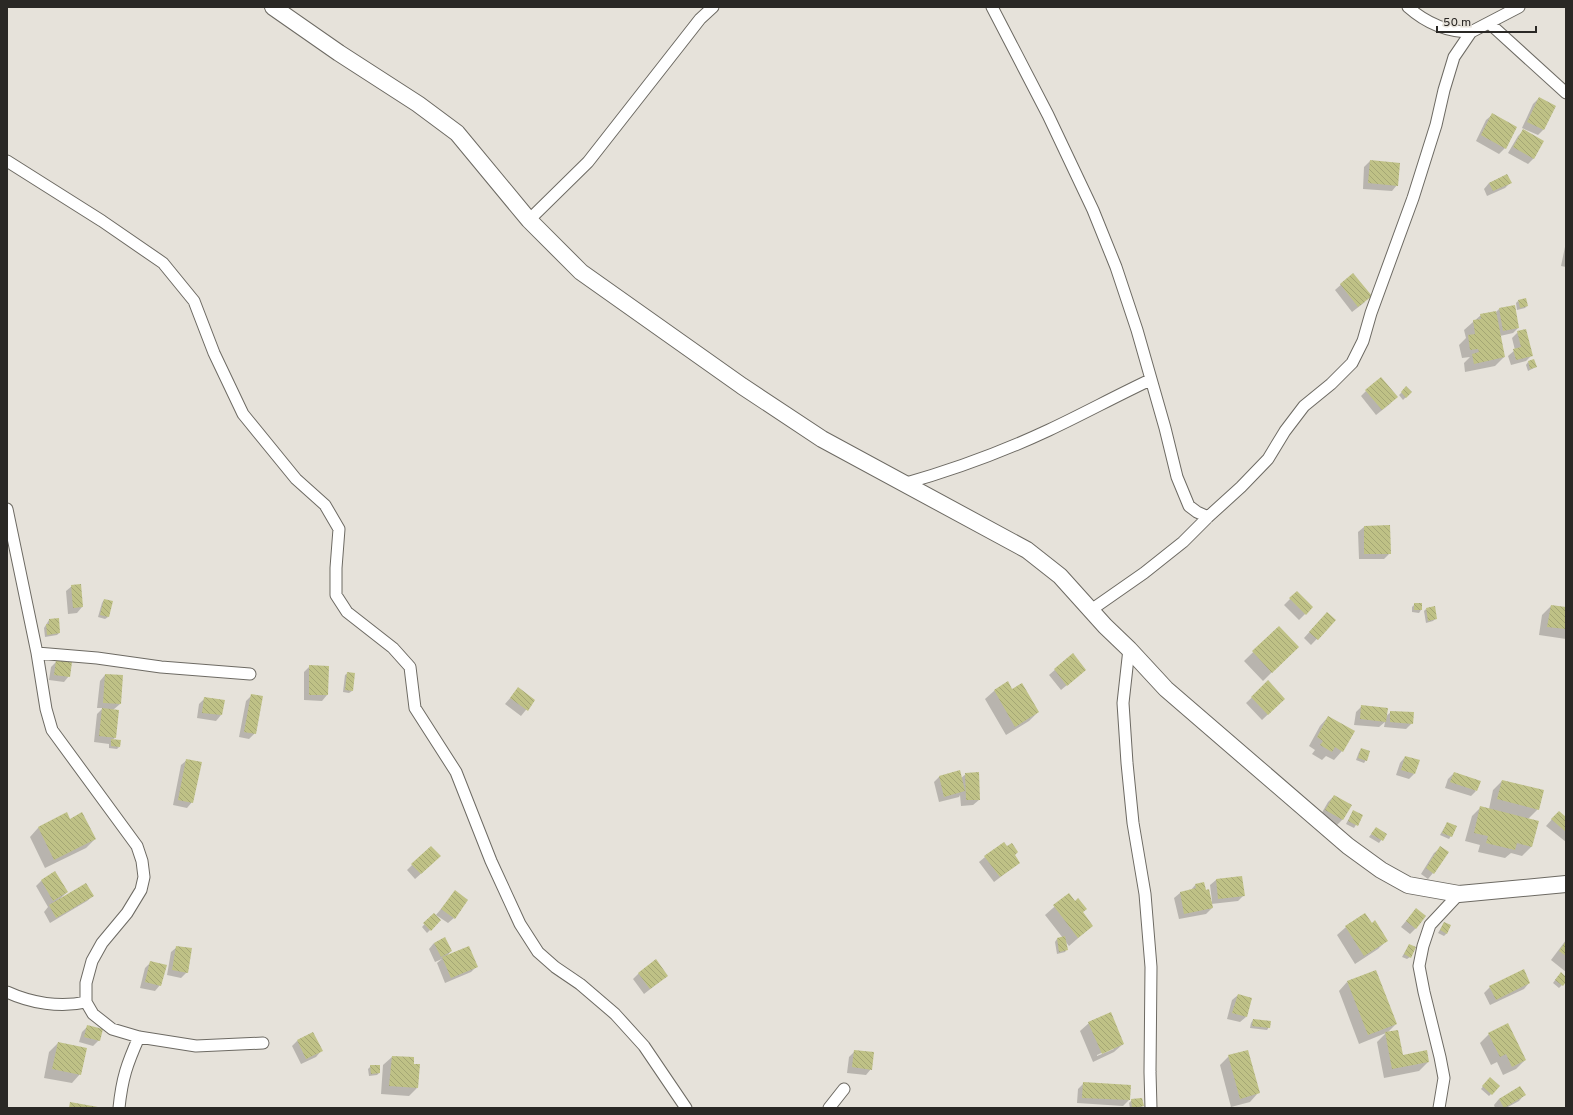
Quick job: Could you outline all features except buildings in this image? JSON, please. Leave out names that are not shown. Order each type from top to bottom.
[{"type":"main road","points":[[273,7],[339,53],[418,104],[457,133],[529,220],[581,272],[667,334],[822,439],[1027,550],[1060,576],[1166,689],[1348,846],[1381,870],[1408,885],[1459,894],[1566,884]]},
{"type":"street","points":[[529,220],[588,162],[700,19],[713,7]]},
{"type":"street","points":[[992,7],[1048,115],[1093,210],[1116,267],[1137,330],[1177,477],[1189,506],[1208,517]]},
{"type":"street","points":[[1408,7],[1419,17],[1439,27],[1456,32],[1471,32]]},
{"type":"street","points":[[1091,610],[1144,573],[1183,542],[1268,459],[1285,431],[1304,406],[1331,384],[1352,363],[1363,341],[1370,314],[1413,198],[1436,125],[1444,90],[1454,57],[1471,32],[1519,7]]},
{"type":"street","points":[[1489,22],[1566,92]]},
{"type":"street","points":[[7,161],[102,221],[163,263],[194,301],[214,353],[243,414],[296,479],[325,505],[339,529],[336,568],[336,595],[347,612],[393,648],[410,667],[415,708],[456,772],[491,861],[520,924],[538,952],[555,967],[580,984],[615,1014],[644,1046],[686,1108]]},
{"type":"street","points":[[903,484],[942,473],[997,452],[1049,430],[1150,380]]},
{"type":"street","points":[[7,508],[37,653],[46,709],[52,730],[137,846],[142,861],[144,877],[141,890],[127,912],[102,943],[92,961],[86,983],[86,1002],[93,1014],[112,1029],[139,1037],[196,1046],[263,1043]]},
{"type":"street","points":[[1130,649],[1123,703],[1126,763],[1133,823],[1145,894],[1151,968],[1151,1108]]},
{"type":"street","points":[[37,653],[97,658],[161,667],[250,674]]},
{"type":"street","points":[[1439,1108],[1444,1078],[1424,992],[1420,966],[1423,946],[1430,925],[1459,894]]},
{"type":"street","points":[[7,992],[20,998],[50,1004],[73,1005],[86,1002]]},
{"type":"street","points":[[119,1108],[123,1077],[139,1037]]},
{"type":"street","points":[[829,1108],[844,1089]]}]
